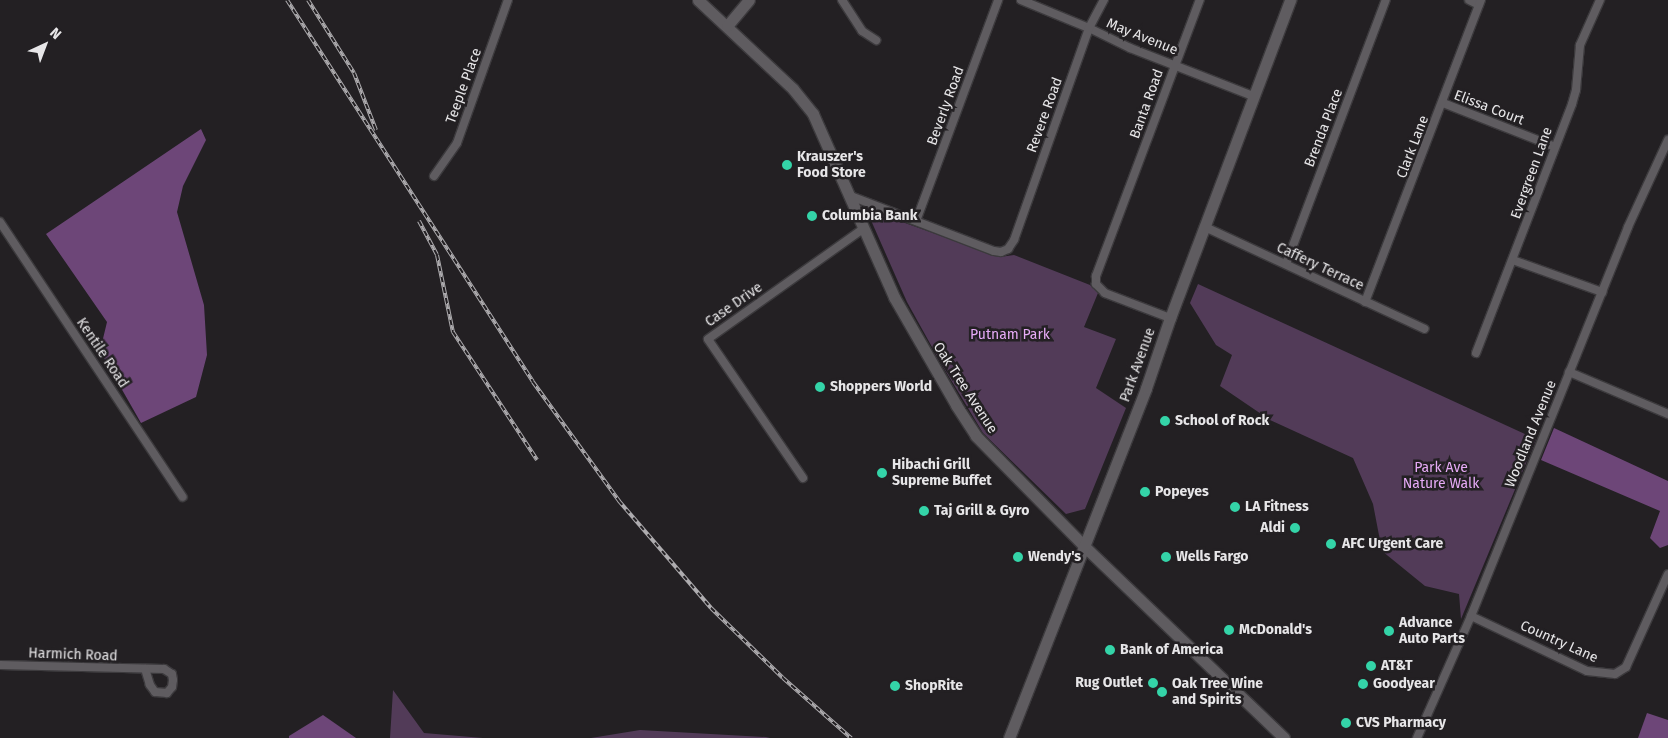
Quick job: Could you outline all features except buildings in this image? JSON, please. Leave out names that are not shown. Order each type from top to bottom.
[{"type":"street","name":"Teeple Place","points":[[434,176],[456,143],[508,0]]},
{"type":"street","name":"Oak Tree Avenue","points":[[698,0],[793,89],[808,106],[819,125],[848,195],[903,316],[970,427],[995,457],[1084,546],[1284,738]]},
{"type":"street","points":[[727,26],[749,0]]},
{"type":"street","points":[[842,0],[862,31],[876,40]]},
{"type":"street","name":"Beverly Road","points":[[916,221],[998,0]]},
{"type":"street","name":"May Avenue","points":[[1020,0],[1089,28],[1130,48],[1253,96]]},
{"type":"street","name":"Revere Road","points":[[916,221],[994,251],[1005,251],[1014,240],[1089,28],[1104,0]]},
{"type":"street","name":"Banta Road","points":[[1170,318],[1104,293],[1096,284],[1096,276],[1200,0]]},
{"type":"street","name":"Park Avenue","points":[[1009,738],[1146,388],[1170,318],[1290,0]]},
{"type":"street","name":"Brenda Place","points":[[1286,264],[1386,0]]},
{"type":"street","points":[[1469,0],[1480,2]]},
{"type":"street","name":"Evergreen Lane","points":[[1476,353],[1513,260],[1576,90],[1580,45],[1600,0]]},
{"type":"street","name":"Clark Lane","points":[[1365,302],[1443,104],[1480,2]]},
{"type":"street","name":"Elissa Court","points":[[1443,104],[1555,146]]},
{"type":"street","name":"Woodland Avenue","points":[[1417,738],[1471,616],[1602,292],[1668,140]]},
{"type":"street","points":[[848,195],[916,221]]},
{"type":"street","name":"Kentile Road","points":[[0,222],[183,497]]},
{"type":"street","name":"Caffery Terrace","points":[[1205,227],[1425,329]]},
{"type":"street","name":"Case Drive","points":[[803,478],[708,339],[863,229]]},
{"type":"street","points":[[1513,260],[1602,292]]},
{"type":"street","points":[[1569,372],[1668,414]]},
{"type":"street","name":"Country Lane","points":[[1471,616],[1587,671],[1615,674],[1626,667],[1668,574]]},
{"type":"street","name":"Harmich Road","points":[[0,665],[145,669]]},
{"type":"green space","name":"Putnam Park","points":[[866,209],[1000,257],[1014,255],[1090,285],[1098,293],[1084,327],[1116,339],[1096,388],[1126,408],[1085,509],[1066,514],[983,433],[907,302]]},
{"type":"green space","name":"Park Ave Nature Walk","points":[[1198,284],[1536,439],[1461,619],[1459,594],[1425,586],[1382,551],[1373,504],[1353,458],[1270,420],[1220,386],[1232,355],[1216,345],[1190,303]]},
{"type":"green space","points":[[393,690],[424,733],[483,738],[390,738]]},
{"type":"green space","points":[[640,730],[766,737],[770,738],[591,738]]},
{"type":"shaded area","points":[[201,129],[206,140],[183,186],[177,212],[204,305],[207,355],[196,397],[141,423],[100,351],[107,322],[46,234]]},
{"type":"shaded area","points":[[1554,428],[1668,481],[1668,545],[1660,548],[1650,538],[1660,511],[1541,460]]},
{"type":"shaded area","points":[[1647,713],[1668,720],[1668,738],[1638,738]]},
{"type":"shaded area","points":[[323,715],[356,738],[289,738],[289,736]]},
{"type":"railway","points":[[287,0],[533,382],[619,501],[711,608],[783,678],[851,738]]},
{"type":"railway","points":[[308,0],[354,73],[376,130]]},
{"type":"railway","points":[[419,221],[437,255],[453,332],[537,460]]},
{"type":"place","name":"Krauszer's Food Store","points":[[787,165]]},
{"type":"place","name":"Columbia Bank","points":[[812,216]]},
{"type":"place","name":"Shoppers World","points":[[820,387]]},
{"type":"place","name":"School of Rock","points":[[1165,421]]},
{"type":"place","name":"Hibachi Grill Supreme Buffet","points":[[882,473]]},
{"type":"place","name":"Popeyes","points":[[1145,492]]},
{"type":"place","name":"LA Fitness","points":[[1235,507]]},
{"type":"place","name":"Taj Grill & Gyro","points":[[924,511]]},
{"type":"place","name":"Aldi","points":[[1295,528]]},
{"type":"place","name":"AFC Urgent Care","points":[[1331,544]]},
{"type":"place","name":"Wendy's","points":[[1018,557]]},
{"type":"place","name":"Wells Fargo","points":[[1166,557]]},
{"type":"place","name":"McDonald's","points":[[1229,630]]},
{"type":"place","name":"Advance Auto Parts","points":[[1389,631]]},
{"type":"place","name":"Bank of America","points":[[1110,650]]},
{"type":"place","name":"AT&T","points":[[1371,666]]},
{"type":"place","name":"Rug Outlet","points":[[1153,683]]},
{"type":"place","name":"Goodyear","points":[[1363,684]]},
{"type":"place","name":"ShopRite","points":[[895,686]]},
{"type":"place","name":"Oak Tree Wine and Spirits","points":[[1162,692]]},
{"type":"place","name":"CVS Pharmacy","points":[[1346,723]]}]
